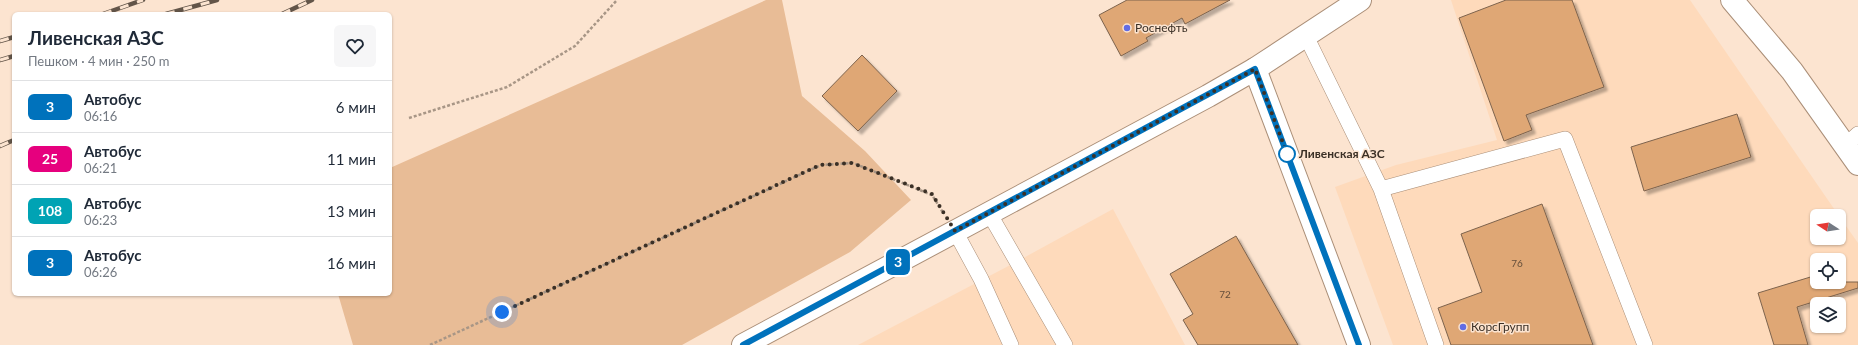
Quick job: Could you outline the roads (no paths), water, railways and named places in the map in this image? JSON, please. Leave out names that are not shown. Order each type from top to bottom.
[{"type":"main road","points":[[743,345],[1255,69],[1360,0]]},
{"type":"main road","points":[[1732,0],[1852,140],[1858,164]]},
{"type":"main road","points":[[1255,69],[1359,345]]},
{"type":"lane","points":[[1306,36],[1381,189],[1436,345]]},
{"type":"lane","points":[[1381,189],[1565,139],[1645,345]]},
{"type":"lane","points":[[989,213],[1065,345]]},
{"type":"lane","points":[[955,231],[981,279],[1011,345]]},
{"type":"railway","points":[[109,12],[143,0]]},
{"type":"railway","points":[[173,12],[217,0]]},
{"type":"railway","points":[[286,12],[312,0]]},
{"type":"railway","points":[[0,41],[12,38]]},
{"type":"railway","points":[[0,60],[12,57]]},
{"type":"railway","points":[[0,146],[12,141]]},
{"type":"place","name":"Роснефть","points":[[1127,28]]},
{"type":"place","name":"Ливенская АЗС","points":[[1287,154]]},
{"type":"place","name":"КорсГрупп","points":[[1463,327]]}]
